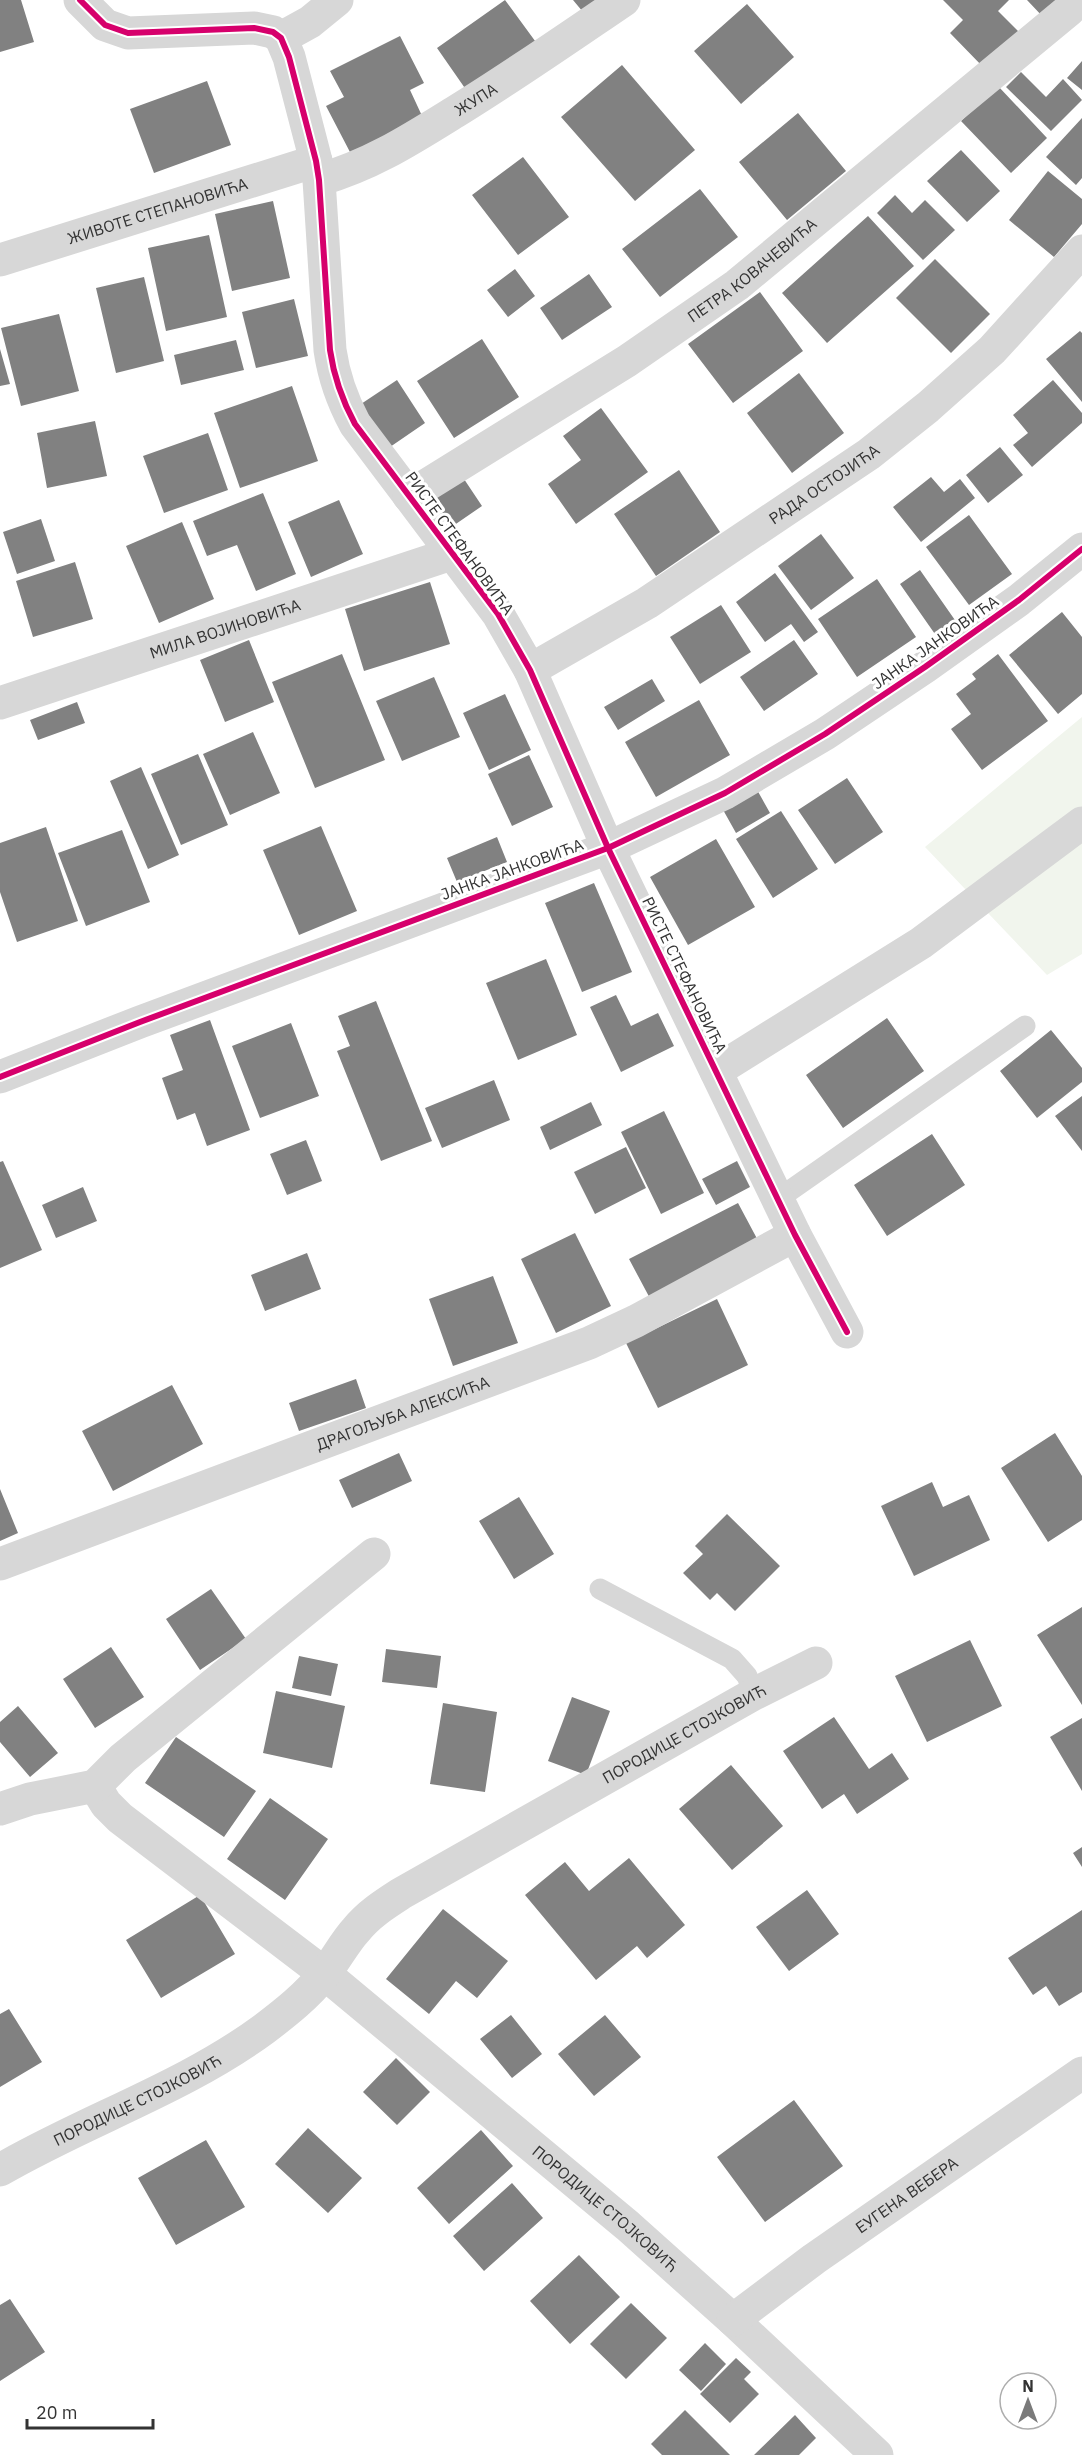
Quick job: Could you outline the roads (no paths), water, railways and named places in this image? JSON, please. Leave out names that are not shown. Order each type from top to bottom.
[{"type":"street","points":[[80,0],[105,25],[128,33],[153,34],[254,28],[273,32],[281,38],[310,22],[337,0]]},
{"type":"street","name":"ЖУПА","points":[[318,170],[351,171],[391,152],[482,95],[624,0]]},
{"type":"street","name":"ПЕТРА КОВАЧЕВИЋА","points":[[409,496],[627,361],[737,285],[1069,10]]},
{"type":"street","name":"РИСТЕ СТЕФАНОВИЋА","points":[[281,38],[289,57],[318,170],[330,350],[337,387],[355,424],[498,614],[530,670],[608,848],[795,1235],[847,1332]]},
{"type":"street","name":"ЖИВОТЕ СТЕПАНОВИЋА","points":[[0,260],[318,170]]},
{"type":"street","name":"РАДА ОСТОЈИЋА","points":[[530,670],[647,603],[869,454],[928,407],[992,350],[1082,251]]},
{"type":"street","name":"ЈАНКА ЈАНКОВИЋА","points":[[0,1077],[151,1018],[608,848],[725,793],[825,734],[1019,600],[1082,549]]},
{"type":"street","name":"МИЛА ВОЈИНОВИЋА","points":[[0,703],[451,554]]},
{"type":"street","points":[[716,1071],[921,943],[1082,823]]},
{"type":"street","name":"ДРАГОЉУБА АЛЕКСИЋА","points":[[0,1564],[589,1343],[636,1321],[795,1235]]},
{"type":"street","points":[[0,1809],[30,1799],[95,1786],[123,1758],[374,1554]]},
{"type":"street","name":"ПОРОДИЦЕ СТОЈКОВИЋ","points":[[0,2170],[42,2146],[231,2053],[302,1998],[325,1974],[356,1929],[374,1911],[402,1893],[754,1694],[816,1663]]},
{"type":"street","name":"ПОРОДИЦЕ СТОЈКОВИЋ","points":[[95,1786],[106,1804],[120,1818],[325,1974],[628,2226],[733,2320],[877,2455]]},
{"type":"street","name":"ЕУГЕНА ВЕБЕРА","points":[[733,2320],[814,2259],[1082,2073]]},
{"type":"lane","points":[[778,1199],[1024,1026]]},
{"type":"lane","points":[[600,1588],[732,1659],[747,1676],[754,1694]]}]
